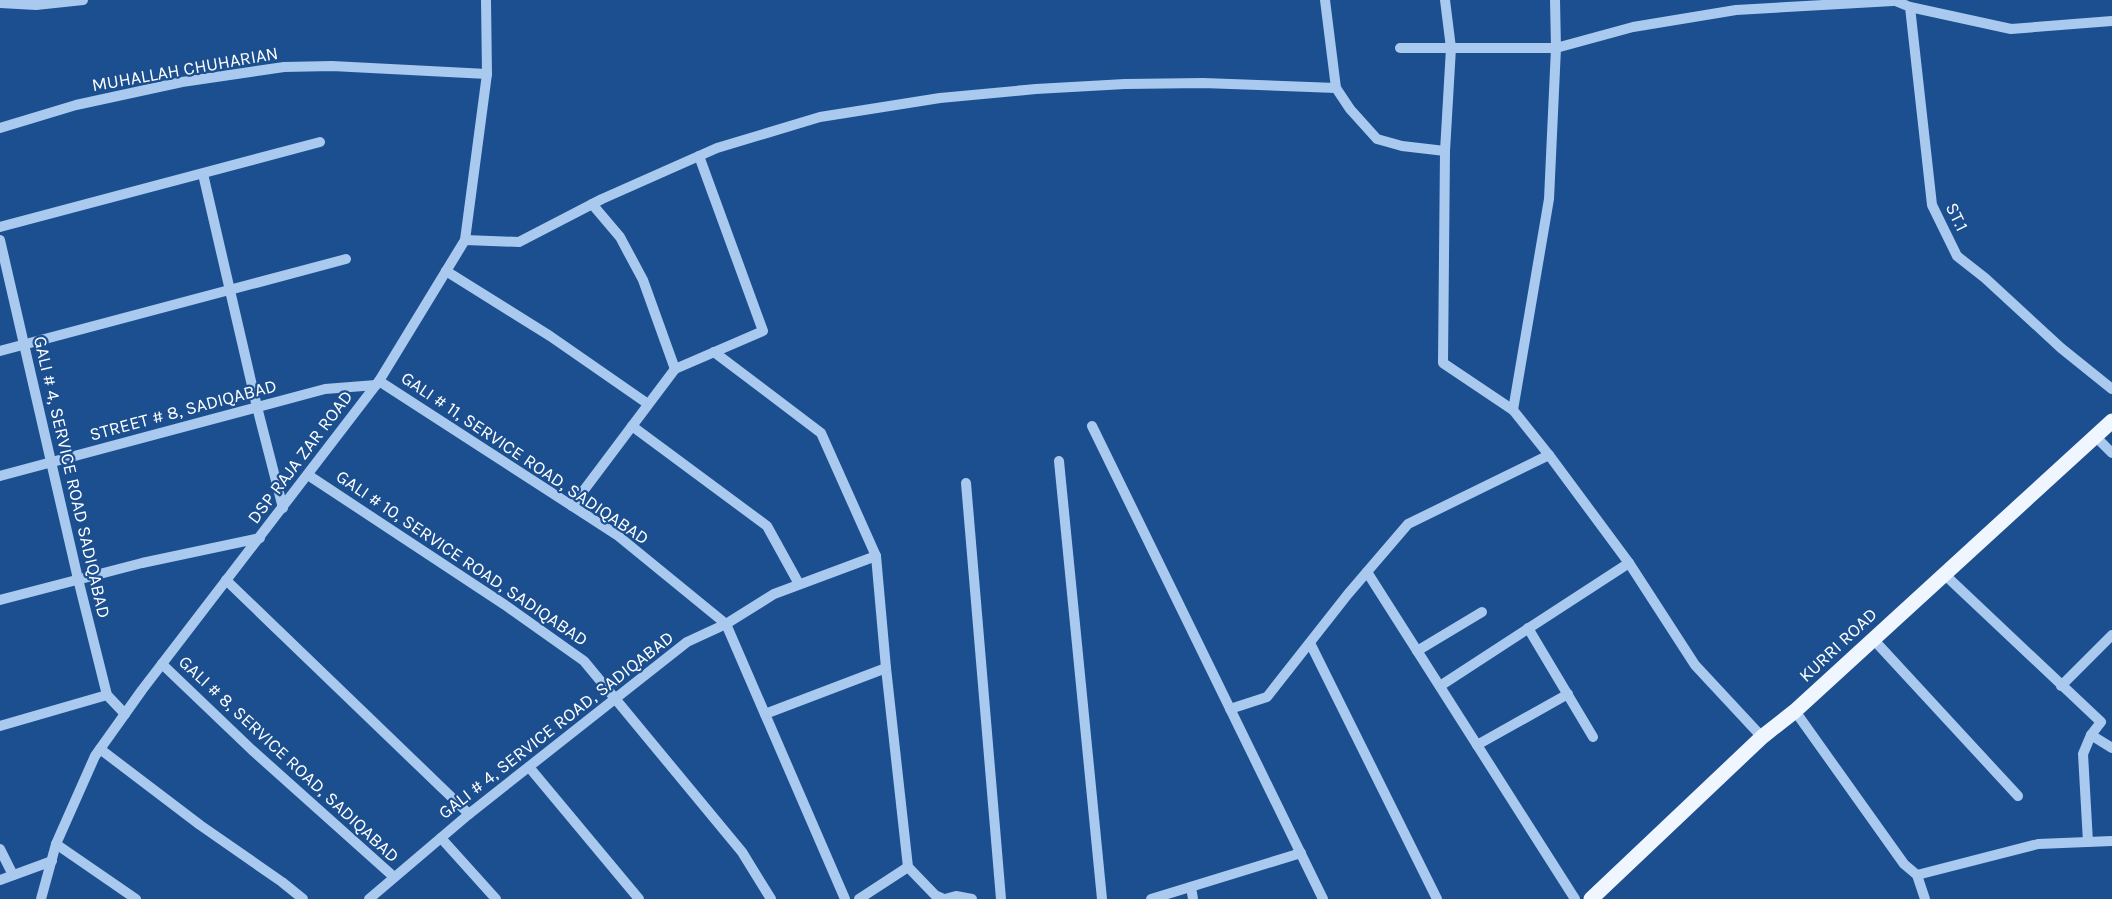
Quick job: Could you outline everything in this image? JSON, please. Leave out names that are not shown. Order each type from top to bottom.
[{"type":"main road","name":"KURRI ROAD","points":[[1591,899],[1762,737],[1795,711],[1943,573],[2112,421]]},
{"type":"street","points":[[0,3],[36,5],[83,0]]},
{"type":"street","name":"DSP RAJA ZAR ROAD","points":[[41,899],[56,844],[95,756],[162,664],[378,383],[465,240],[488,74],[486,0]]},
{"type":"street","points":[[1325,0],[1336,88],[1350,109],[1377,140],[1401,146],[1445,151]]},
{"type":"street","points":[[1445,0],[1451,48],[1445,151],[1443,363],[1513,410],[1629,563],[1695,665],[1762,737]]},
{"type":"street","points":[[1513,410],[1549,199],[1556,48],[1555,0]]},
{"type":"street","points":[[1400,48],[1556,48],[1633,27],[1735,5],[1893,1],[1910,7],[2011,29],[2112,21]]},
{"type":"street","name":"ST.1","points":[[1910,7],[1932,205],[1957,256],[1985,278],[2061,348],[2112,389]]},
{"type":"street","name":"MUHALLAH CHUHARIAN","points":[[0,128],[76,105],[171,84],[284,67],[332,66],[488,74]]},
{"type":"street","points":[[465,240],[519,242],[592,204],[717,148],[820,117],[940,98],[1036,88],[1203,83],[1336,88]]},
{"type":"street","points":[[0,227],[320,142]]},
{"type":"street","points":[[572,506],[675,369],[763,331],[699,156]]},
{"type":"street","points":[[203,174],[229,291],[283,508]]},
{"type":"street","points":[[592,204],[620,237],[643,280],[675,369]]},
{"type":"street","name":"GALI # 4, SERVICE ROAD SADIQABAD","points":[[0,240],[107,695],[125,714]]},
{"type":"street","points":[[0,351],[346,259]]},
{"type":"street","points":[[446,271],[550,336],[648,404]]},
{"type":"street","points":[[714,352],[820,434],[876,556],[885,668],[908,867],[934,895],[945,899],[956,896],[972,899]]},
{"type":"street","name":"STREET # 8, SADIQABAD","points":[[0,476],[325,389],[378,383]]},
{"type":"street","name":"GALI # 11, SERVICE ROAD, SADIQABAD","points":[[378,383],[617,535],[726,624],[845,899]]},
{"type":"street","points":[[632,426],[767,526],[799,584]]},
{"type":"street","points":[[1092,426],[1323,899]]},
{"type":"street","points":[[2096,436],[2112,453]]},
{"type":"street","points":[[1230,709],[1267,697],[1408,524],[1549,455]]},
{"type":"street","points":[[1059,461],[1102,899]]},
{"type":"street","name":"GALI # 10, SERVICE ROAD, SADIQABAD","points":[[308,475],[505,605],[584,661],[742,852],[771,899]]},
{"type":"street","points":[[966,483],[1001,899]]},
{"type":"street","points":[[0,600],[141,563],[260,538]]},
{"type":"street","name":"GALI # 4, SERVICE ROAD, SADIQABAD","points":[[369,899],[469,814],[687,642],[726,624],[774,594],[876,556]]},
{"type":"street","points":[[1440,686],[1629,563]]},
{"type":"street","points":[[1367,572],[1575,899]]},
{"type":"street","points":[[1943,573],[2101,722],[2091,735],[2083,754],[2088,842]]},
{"type":"street","points":[[226,580],[469,814]]},
{"type":"street","points":[[1417,651],[1482,612]]},
{"type":"street","points":[[1528,628],[1593,737]]},
{"type":"street","points":[[2061,686],[2112,635]]},
{"type":"street","points":[[1873,639],[2018,796]]},
{"type":"street","points":[[1310,643],[1437,899]]},
{"type":"street","name":"GALI # 8, SERVICE ROAD, SADIQABAD","points":[[162,664],[252,750],[394,878]]},
{"type":"street","points":[[765,714],[885,668]]},
{"type":"street","points":[[1477,745],[1568,694]]},
{"type":"street","points":[[0,726],[107,695]]},
{"type":"street","points":[[1795,711],[1904,864],[1917,875],[1925,899]]},
{"type":"street","points":[[2091,735],[2112,748]]},
{"type":"street","points":[[100,749],[303,899]]},
{"type":"street","points":[[529,767],[639,899]]},
{"type":"street","points":[[441,838],[495,899]]},
{"type":"street","points":[[1917,875],[2038,844],[2112,841]]},
{"type":"street","points":[[56,844],[136,899]]},
{"type":"street","points":[[0,849],[13,875]]},
{"type":"street","points":[[1151,899],[1301,853]]},
{"type":"street","points":[[0,880],[52,861]]},
{"type":"street","points":[[859,899],[908,867]]},
{"type":"street","points":[[1191,887],[1193,899]]}]
